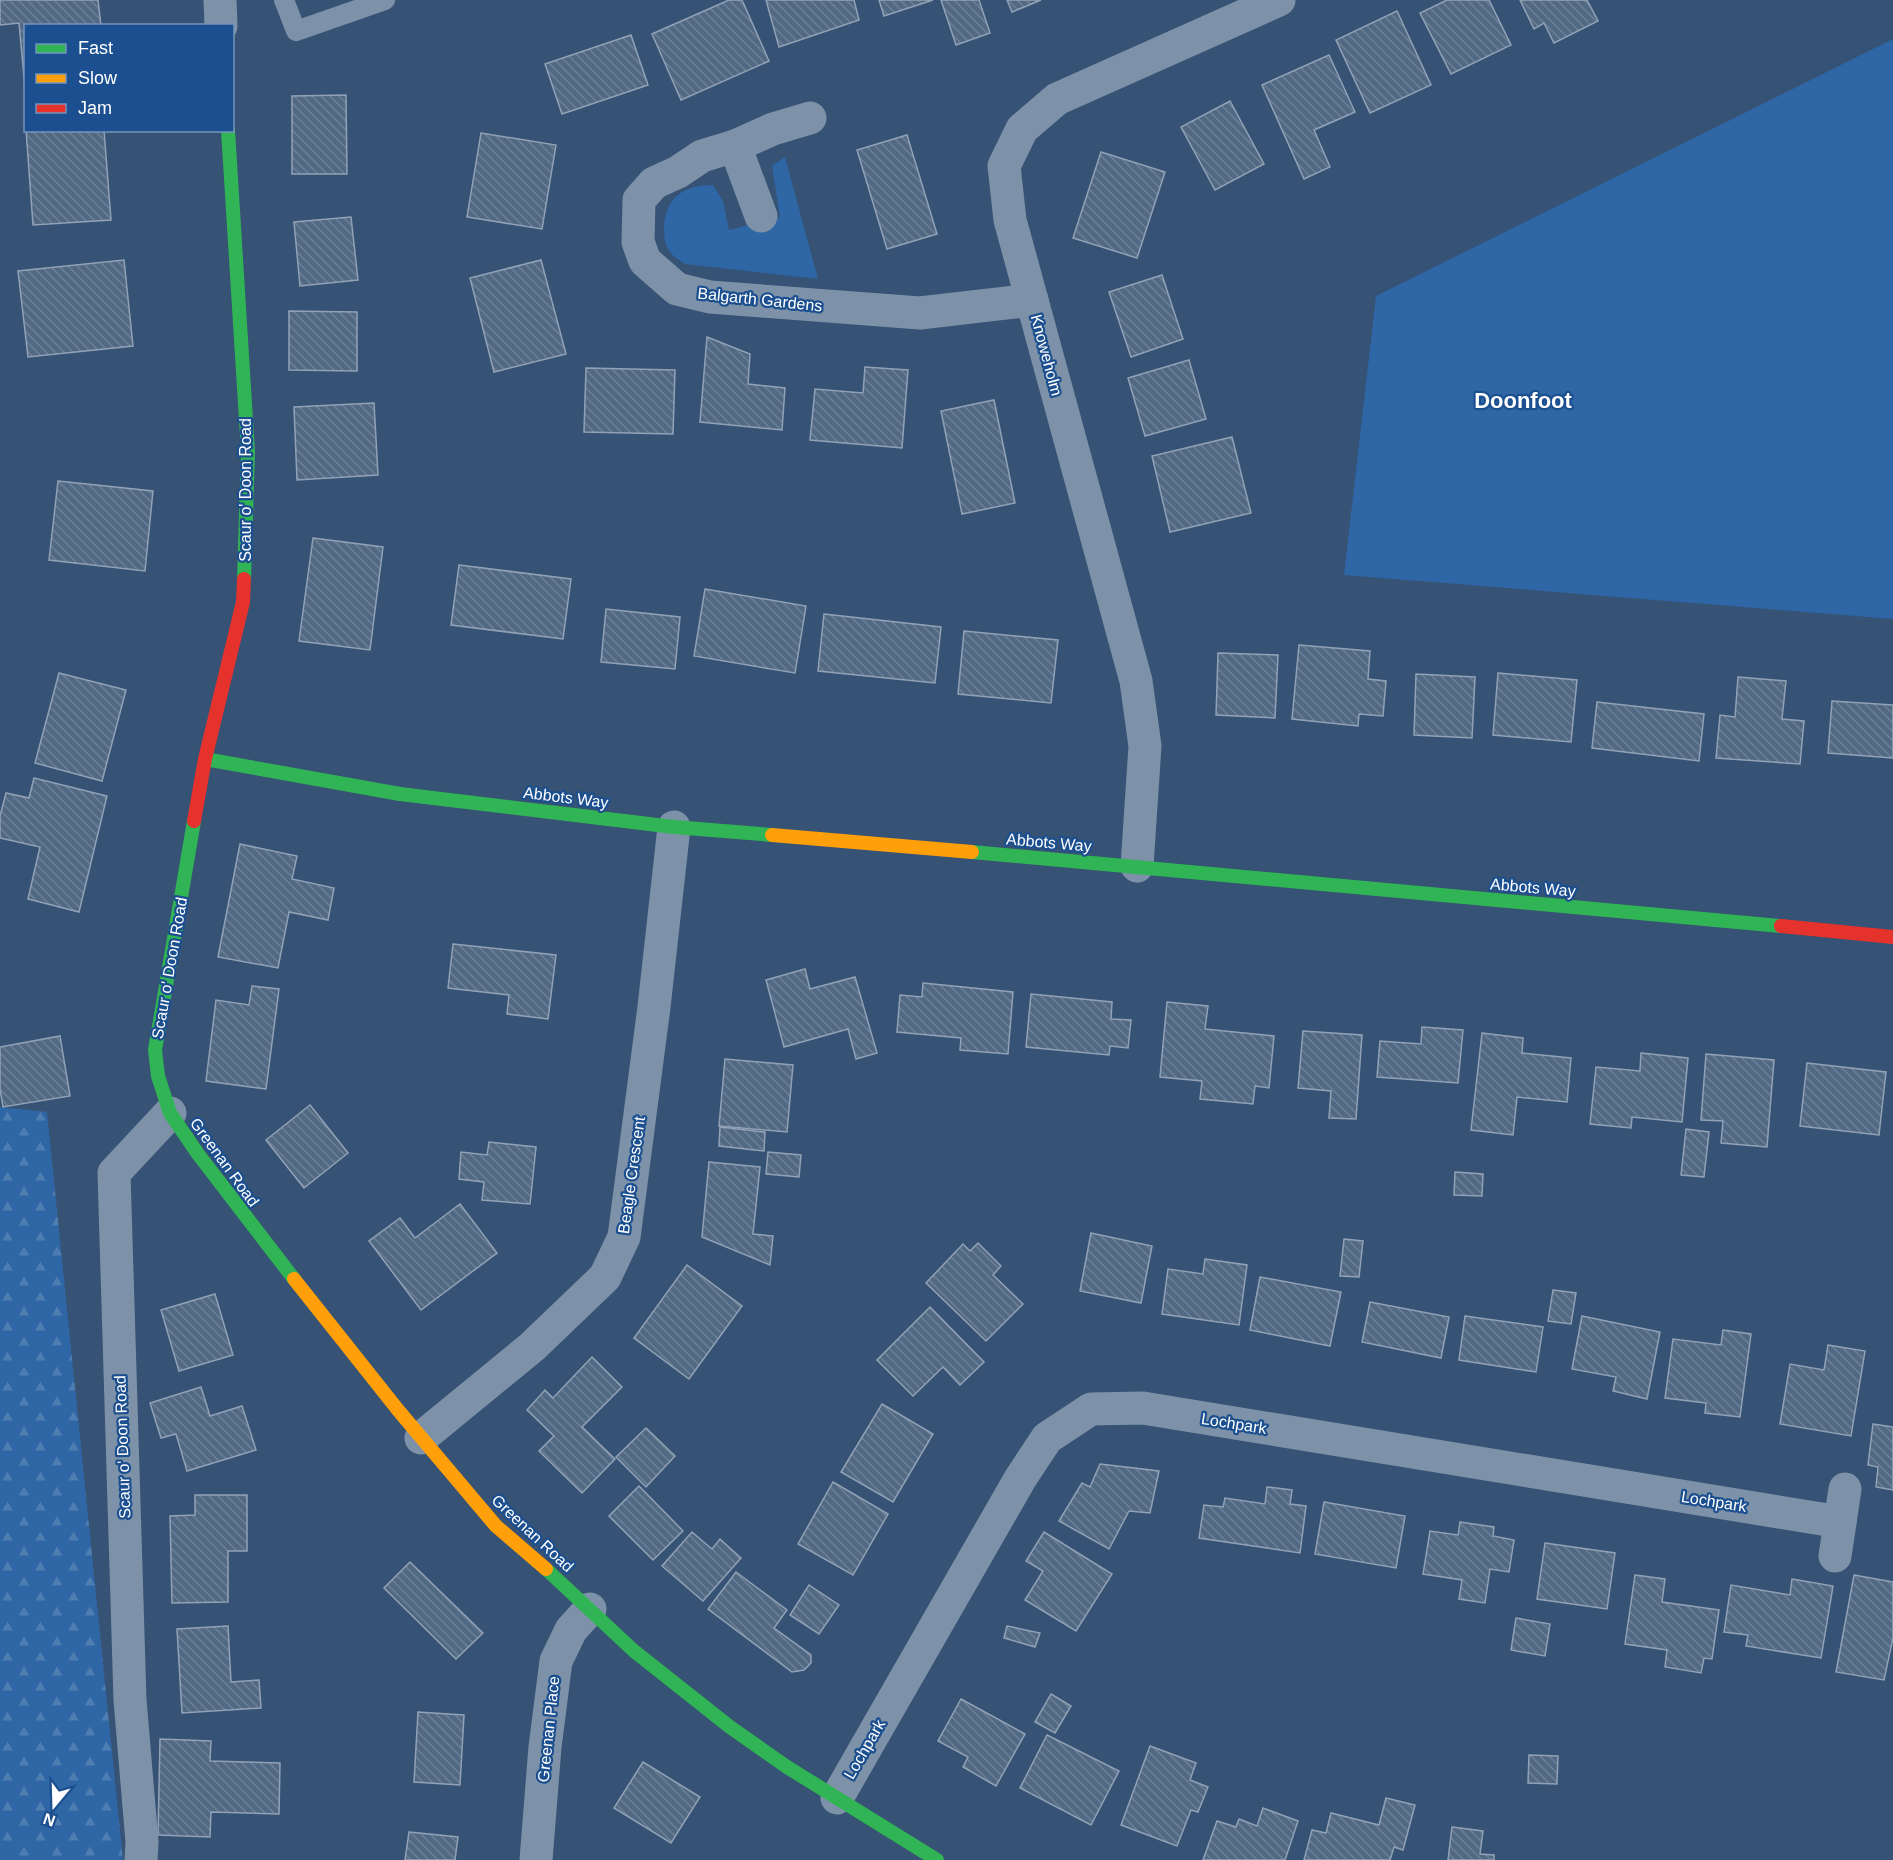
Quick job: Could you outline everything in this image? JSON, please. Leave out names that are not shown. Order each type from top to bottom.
[{"type":"street","points":[[220,0],[222,24]]},
{"type":"street","name":"Knoweholm","points":[[1137,866],[1145,746],[1136,681],[1010,220],[1004,166],[1022,129],[1057,99],[1279,0]]},
{"type":"street","name":"Balgarth Gardens","points":[[810,118],[773,129],[735,146],[702,156],[678,172],[654,183],[639,200],[638,242],[645,261],[677,289],[710,297],[920,314],[1032,300]]},
{"type":"street","name":"Scaur o' Doon Road","points":[[141,1860],[142,1842],[129,1700],[114,1173],[170,1113],[158,1076],[154,1050],[206,759],[243,602],[248,452],[228,132]]},
{"type":"street","points":[[735,146],[761,216]]},
{"type":"street","name":"Abbots Way","points":[[206,759],[399,794],[674,827],[1137,866],[1893,937]]},
{"type":"street","name":"Beagle Crescent","points":[[421,1438],[532,1347],[605,1277],[624,1237],[654,1007],[674,827]]},
{"type":"street","name":"Greenan Road","points":[[170,1113],[266,1245],[421,1438],[496,1526],[634,1651],[730,1727],[787,1767],[937,1860]]},
{"type":"street","name":"Lochpark","points":[[837,1798],[1020,1479],[1047,1438],[1091,1409],[1143,1408],[1840,1522]]},
{"type":"street","points":[[1835,1556],[1845,1489]]},
{"type":"street","name":"Greenan Place","points":[[536,1860],[545,1747],[556,1661],[571,1630],[590,1609]]},
{"type":"lane","points":[[284,0],[296,31],[385,0]]},
{"type":"green space","points":[[1893,39],[1893,619],[1344,575],[1376,296]]},
{"type":"green space","points":[[785,157],[818,279],[685,264],[671,254],[664,236],[667,209],[684,191],[713,185],[723,201],[729,230],[780,217],[772,166]]},
{"type":"green space","points":[[0,1107],[47,1112],[123,1860],[0,1860]]},
{"type":"building","points":[[0,0],[98,0],[101,24],[24,24],[24,77],[19,23],[0,25]]},
{"type":"building","points":[[729,0],[742,0],[769,61],[681,100],[652,34]]},
{"type":"building","points":[[766,0],[854,0],[859,20],[779,47]]},
{"type":"building","points":[[879,0],[933,0],[884,16]]},
{"type":"building","points":[[941,0],[979,0],[990,33],[956,45]]},
{"type":"building","points":[[1007,0],[1041,0],[1012,12]]},
{"type":"building","points":[[1447,0],[1489,0],[1511,45],[1451,74],[1420,13]]},
{"type":"building","points":[[1520,0],[1587,0],[1598,21],[1554,43],[1544,23],[1534,29]]},
{"type":"building","points":[[1397,11],[1431,85],[1370,113],[1336,40]]},
{"type":"building","points":[[631,35],[648,85],[562,114],[545,64]]},
{"type":"building","points":[[1329,55],[1355,112],[1314,130],[1330,167],[1304,179],[1262,85]]},
{"type":"building","points":[[346,95],[347,174],[292,174],[292,96]]},
{"type":"building","points":[[1230,101],[1264,164],[1215,190],[1181,127]]},
{"type":"building","points":[[26,132],[104,132],[111,220],[33,225]]},
{"type":"building","points":[[481,133],[556,145],[542,229],[467,217]]},
{"type":"building","points":[[907,135],[937,234],[887,249],[857,150]]},
{"type":"building","points":[[1101,152],[1165,172],[1137,258],[1073,238]]},
{"type":"building","points":[[351,217],[358,280],[300,286],[294,222]]},
{"type":"building","points":[[124,260],[133,346],[28,357],[18,271]]},
{"type":"building","points":[[541,260],[566,354],[494,372],[470,278]]},
{"type":"building","points":[[1162,275],[1183,339],[1131,357],[1109,292]]},
{"type":"building","points":[[289,311],[357,312],[357,371],[289,370]]},
{"type":"building","points":[[707,337],[750,354],[748,384],[785,388],[782,430],[700,422]]},
{"type":"building","points":[[1189,360],[1206,419],[1145,436],[1128,378]]},
{"type":"building","points":[[865,367],[908,370],[902,448],[810,440],[815,389],[863,393]]},
{"type":"building","points":[[586,368],[675,370],[673,434],[584,432]]},
{"type":"building","points":[[994,400],[1015,503],[962,514],[941,411]]},
{"type":"building","points":[[374,403],[378,475],[297,480],[294,407]]},
{"type":"building","points":[[1232,437],[1251,513],[1170,532],[1152,456]]},
{"type":"building","points":[[58,481],[153,491],[145,571],[49,560]]},
{"type":"building","points":[[313,538],[383,547],[370,650],[299,641]]},
{"type":"building","points":[[459,565],[571,579],[563,639],[451,625]]},
{"type":"building","points":[[705,589],[806,606],[795,673],[694,656]]},
{"type":"building","points":[[606,609],[680,617],[675,669],[601,662]]},
{"type":"building","points":[[824,614],[941,627],[935,683],[818,671]]},
{"type":"building","points":[[964,631],[1058,640],[1051,703],[958,694]]},
{"type":"building","points":[[1299,645],[1370,651],[1368,679],[1386,681],[1383,716],[1359,714],[1358,726],[1292,719]]},
{"type":"building","points":[[1218,653],[1278,655],[1275,718],[1216,715]]},
{"type":"building","points":[[59,673],[126,690],[102,781],[35,763]]},
{"type":"building","points":[[1498,673],[1577,680],[1571,742],[1493,735]]},
{"type":"building","points":[[1416,674],[1475,677],[1472,738],[1414,735]]},
{"type":"building","points":[[1738,677],[1786,681],[1782,719],[1804,721],[1800,764],[1716,758],[1720,715],[1735,717]]},
{"type":"building","points":[[1832,701],[1893,705],[1893,758],[1828,753]]},
{"type":"building","points":[[1597,702],[1704,714],[1699,761],[1592,748]]},
{"type":"building","points":[[34,778],[107,796],[79,912],[28,899],[40,847],[0,838],[0,816],[6,793],[29,798]]},
{"type":"building","points":[[240,844],[297,856],[292,879],[334,888],[328,920],[289,912],[278,968],[218,957]]},
{"type":"building","points":[[453,944],[556,955],[548,1019],[507,1014],[509,995],[448,988]]},
{"type":"building","points":[[805,969],[810,989],[855,977],[877,1053],[856,1059],[848,1029],[784,1047],[766,980]]},
{"type":"building","points":[[923,983],[1013,992],[1008,1054],[960,1050],[961,1038],[897,1032],[900,995],[922,997]]},
{"type":"building","points":[[252,986],[279,989],[266,1089],[206,1081],[216,1000],[249,1005]]},
{"type":"building","points":[[1031,994],[1112,1002],[1111,1019],[1131,1020],[1128,1048],[1110,1046],[1109,1055],[1026,1047]]},
{"type":"building","points":[[1167,1002],[1208,1006],[1205,1029],[1274,1036],[1269,1088],[1255,1086],[1253,1104],[1200,1099],[1202,1081],[1160,1077]]},
{"type":"building","points":[[1422,1027],[1463,1030],[1458,1083],[1377,1077],[1380,1041],[1421,1044]]},
{"type":"building","points":[[1303,1031],[1362,1035],[1356,1119],[1329,1118],[1331,1091],[1298,1088]]},
{"type":"building","points":[[1482,1033],[1523,1038],[1522,1053],[1571,1058],[1567,1102],[1517,1097],[1513,1135],[1471,1130]]},
{"type":"building","points":[[60,1036],[70,1096],[3,1107],[0,1089],[0,1047]]},
{"type":"building","points":[[1641,1053],[1688,1058],[1682,1122],[1632,1117],[1631,1128],[1590,1124],[1596,1067],[1640,1071]]},
{"type":"building","points":[[1706,1054],[1774,1060],[1767,1147],[1721,1143],[1723,1121],[1701,1120]]},
{"type":"building","points":[[725,1059],[793,1065],[787,1132],[719,1126]]},
{"type":"building","points":[[1807,1063],[1886,1072],[1879,1135],[1800,1126]]},
{"type":"building","points":[[310,1105],[348,1153],[304,1188],[266,1140]]},
{"type":"building","points":[[720,1127],[765,1132],[764,1151],[719,1146]]},
{"type":"building","points":[[1686,1129],[1709,1132],[1704,1177],[1681,1175]]},
{"type":"building","points":[[489,1142],[536,1147],[530,1204],[482,1200],[484,1182],[459,1179],[461,1152],[487,1155]]},
{"type":"building","points":[[768,1152],[801,1155],[799,1177],[766,1174]]},
{"type":"building","points":[[709,1162],[760,1167],[753,1234],[773,1236],[770,1265],[702,1237]]},
{"type":"building","points":[[1455,1172],[1483,1174],[1482,1196],[1454,1195]]},
{"type":"building","points":[[460,1204],[497,1253],[421,1310],[369,1241],[400,1218],[415,1238]]},
{"type":"building","points":[[1091,1233],[1152,1246],[1141,1303],[1080,1291]]},
{"type":"building","points":[[1344,1239],[1363,1241],[1359,1277],[1340,1276]]},
{"type":"building","points":[[978,1243],[1001,1266],[993,1275],[1023,1304],[986,1341],[926,1283],[963,1244],[970,1251]]},
{"type":"building","points":[[1205,1259],[1247,1265],[1239,1325],[1162,1314],[1168,1269],[1203,1274]]},
{"type":"building","points":[[687,1265],[742,1306],[689,1379],[634,1338]]},
{"type":"building","points":[[1260,1277],[1341,1292],[1330,1346],[1250,1330]]},
{"type":"building","points":[[1553,1290],[1576,1293],[1571,1324],[1548,1321]]},
{"type":"building","points":[[215,1294],[233,1355],[179,1371],[161,1310]]},
{"type":"building","points":[[1370,1302],[1449,1317],[1441,1358],[1362,1342]]},
{"type":"building","points":[[930,1307],[984,1362],[960,1385],[943,1367],[913,1396],[877,1360]]},
{"type":"building","points":[[1465,1316],[1543,1327],[1536,1372],[1459,1360]]},
{"type":"building","points":[[1582,1316],[1660,1332],[1647,1399],[1613,1391],[1616,1377],[1572,1369]]},
{"type":"building","points":[[1723,1330],[1751,1334],[1740,1417],[1705,1413],[1706,1403],[1665,1398],[1673,1339],[1721,1345]]},
{"type":"building","points":[[1828,1345],[1865,1351],[1851,1436],[1780,1424],[1790,1364],[1824,1370]]},
{"type":"building","points":[[592,1357],[622,1387],[582,1427],[615,1459],[582,1493],[539,1451],[554,1436],[527,1410],[545,1390],[553,1398]]},
{"type":"building","points":[[201,1387],[210,1416],[242,1406],[256,1450],[187,1471],[176,1434],[161,1438],[150,1403]]},
{"type":"building","points":[[882,1404],[933,1434],[893,1502],[841,1472]]},
{"type":"building","points":[[1873,1424],[1893,1427],[1893,1490],[1876,1487],[1878,1467],[1868,1465]]},
{"type":"building","points":[[646,1428],[675,1456],[646,1487],[616,1457]]},
{"type":"building","points":[[1100,1464],[1159,1471],[1150,1513],[1129,1511],[1109,1549],[1059,1521],[1082,1483],[1090,1487]]},
{"type":"building","points":[[833,1482],[888,1514],[853,1575],[798,1544]]},
{"type":"building","points":[[639,1486],[683,1531],[653,1560],[609,1516]]},
{"type":"building","points":[[1267,1487],[1292,1490],[1290,1504],[1306,1506],[1300,1553],[1199,1538],[1204,1505],[1223,1507],[1225,1498],[1265,1504]]},
{"type":"building","points":[[195,1495],[247,1495],[247,1551],[228,1551],[228,1602],[172,1603],[170,1516],[195,1515]]},
{"type":"building","points":[[1324,1502],[1405,1516],[1396,1568],[1315,1554]]},
{"type":"building","points":[[1460,1522],[1494,1527],[1493,1536],[1514,1540],[1509,1572],[1490,1569],[1485,1603],[1459,1599],[1462,1580],[1423,1574],[1430,1531],[1458,1535]]},
{"type":"building","points":[[692,1532],[712,1549],[720,1539],[741,1558],[703,1601],[662,1566]]},
{"type":"building","points":[[1044,1532],[1112,1574],[1076,1631],[1025,1600],[1043,1571],[1026,1561]]},
{"type":"building","points":[[1545,1543],[1615,1553],[1607,1609],[1537,1599]]},
{"type":"building","points":[[410,1562],[483,1633],[456,1659],[384,1588]]},
{"type":"building","points":[[736,1572],[787,1610],[774,1628],[811,1655],[811,1663],[804,1670],[792,1672],[708,1609]]},
{"type":"building","points":[[1635,1575],[1665,1579],[1662,1602],[1719,1610],[1712,1659],[1704,1658],[1701,1673],[1665,1667],[1667,1650],[1625,1644]]},
{"type":"building","points":[[1854,1575],[1893,1582],[1893,1638],[1884,1680],[1836,1672]]},
{"type":"building","points":[[1792,1579],[1833,1586],[1821,1658],[1746,1646],[1748,1635],[1724,1632],[1731,1585],[1790,1595]]},
{"type":"building","points":[[809,1585],[839,1605],[819,1634],[790,1615]]},
{"type":"building","points":[[1516,1618],[1550,1624],[1545,1656],[1511,1650]]},
{"type":"building","points":[[228,1626],[231,1682],[259,1680],[261,1708],[182,1713],[177,1629]]},
{"type":"building","points":[[1007,1626],[1040,1633],[1035,1647],[1004,1638]]},
{"type":"building","points":[[1051,1694],[1071,1706],[1055,1733],[1035,1722]]},
{"type":"building","points":[[961,1699],[1025,1734],[996,1786],[963,1767],[968,1757],[938,1741]]},
{"type":"building","points":[[418,1712],[464,1715],[460,1785],[414,1782]]},
{"type":"building","points":[[1047,1735],[1119,1771],[1091,1825],[1020,1788]]},
{"type":"building","points":[[160,1739],[211,1741],[210,1761],[280,1763],[279,1814],[211,1812],[210,1837],[158,1835]]},
{"type":"building","points":[[1150,1746],[1196,1763],[1190,1780],[1208,1787],[1198,1812],[1191,1810],[1177,1846],[1121,1825]]},
{"type":"building","points":[[1529,1755],[1558,1756],[1557,1784],[1528,1783]]},
{"type":"building","points":[[643,1762],[700,1797],[671,1843],[614,1808]]},
{"type":"building","points":[[1386,1798],[1415,1805],[1403,1850],[1394,1847],[1390,1860],[1304,1860],[1312,1830],[1326,1833],[1331,1813],[1379,1825]]},
{"type":"building","points":[[1263,1808],[1298,1821],[1285,1860],[1203,1860],[1217,1821],[1236,1827],[1239,1819],[1257,1826]]},
{"type":"building","points":[[1452,1827],[1483,1831],[1480,1854],[1494,1855],[1494,1860],[1448,1860]]},
{"type":"building","points":[[409,1832],[458,1837],[455,1860],[405,1860]]},
{"type":"traffic: fast","points":[[228,132],[248,452],[244,579]]},
{"type":"traffic: fast","points":[[205,759],[400,794],[674,827],[772,835]]},
{"type":"traffic: fast","points":[[194,821],[155,1050],[158,1076],[170,1113],[198,1154],[294,1279]]},
{"type":"traffic: fast","points":[[972,852],[1781,926]]},
{"type":"traffic: fast","points":[[546,1569],[634,1651],[730,1727],[787,1767],[937,1860]]},
{"type":"traffic: slow","points":[[772,835],[972,852]]},
{"type":"traffic: slow","points":[[294,1279],[398,1410],[496,1526],[546,1569]]},
{"type":"traffic: jam","points":[[194,821],[205,759],[243,602],[244,579]]},
{"type":"traffic: jam","points":[[1781,926],[1893,937]]},
{"type":"district","name":"Doonfoot","points":[[1523,400]]}]
